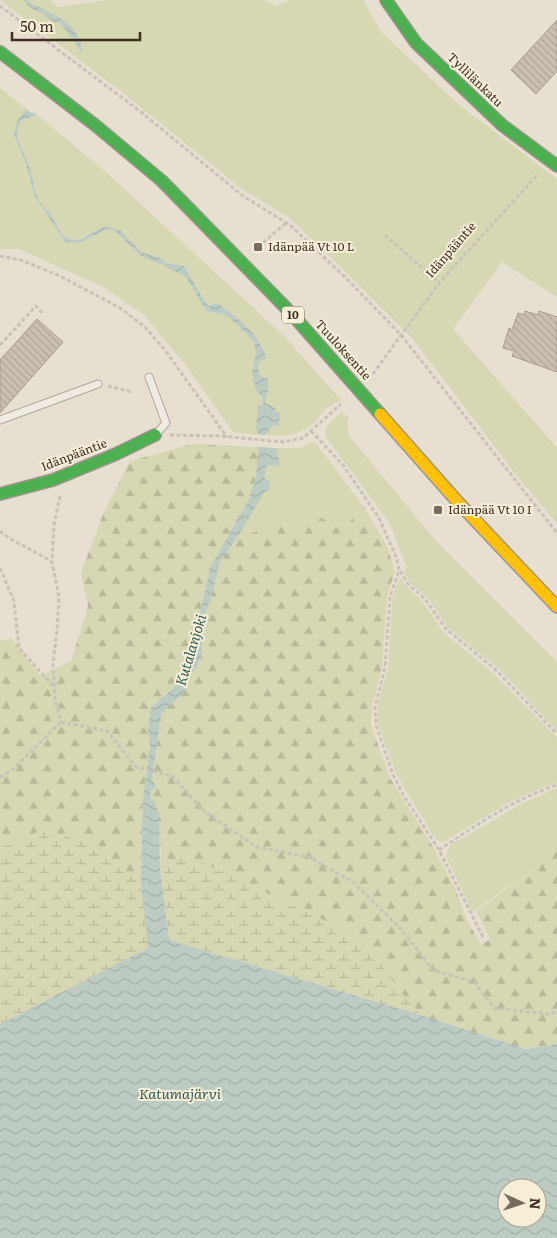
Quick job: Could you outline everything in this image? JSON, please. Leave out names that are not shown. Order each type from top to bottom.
[{"type":"main road","name":"Tyllilänkatu","points":[[386,0],[416,43],[502,125],[553,163]]},
{"type":"main road","name":"Tuuloksentie","points":[[0,52],[95,125],[162,181],[290,312],[456,500],[557,607]]},
{"type":"main road","name":"Idänpääntie","points":[[0,494],[63,475],[116,454],[155,435]]},
{"type":"lane","points":[[149,377],[166,423],[155,435]]},
{"type":"lane","points":[[0,420],[98,384]]},
{"type":"path","points":[[0,6],[141,112],[243,196],[286,222],[347,279],[401,335],[557,533]]},
{"type":"path","name":"Idänpääntie","points":[[373,374],[439,283],[553,163]]},
{"type":"path","points":[[258,247],[286,222]]},
{"type":"path","points":[[385,236],[439,283]]},
{"type":"path","points":[[0,256],[21,260],[60,276],[120,308],[145,327],[166,350],[227,437]]},
{"type":"path","points":[[0,345],[36,306],[42,313]]},
{"type":"path","points":[[98,384],[132,392]]},
{"type":"path","points":[[155,435],[227,437],[282,442],[302,438],[341,404]]},
{"type":"path","points":[[311,431],[343,465],[379,518],[397,559],[399,570],[408,584],[425,598],[446,629],[496,670],[557,734]]},
{"type":"path","points":[[61,722],[55,700],[53,663],[59,597],[52,562],[54,525],[63,475]]},
{"type":"path","points":[[0,532],[52,562]]},
{"type":"path","points":[[0,568],[14,601],[19,648],[54,687]]},
{"type":"path","points":[[399,570],[390,596],[385,668],[375,707],[376,725],[393,775],[404,796],[439,850],[484,939]]},
{"type":"path","points":[[61,722],[107,731],[136,767],[172,776],[206,812],[257,847],[309,857],[353,882],[400,928],[433,970],[474,982],[494,1008],[550,1014],[557,1011]]},
{"type":"path","points":[[0,777],[12,770],[61,722]]},
{"type":"path","points":[[439,850],[478,824],[521,800],[557,785]]},
{"type":"green space","points":[[0,0],[50,0],[59,7],[108,0],[263,0],[277,6],[290,0],[363,0],[382,33],[459,105],[557,179],[557,297],[502,262],[453,329],[557,448],[557,523],[520,480],[412,338],[317,244],[287,216],[243,190],[118,89]]},
{"type":"green space","points":[[0,88],[27,109],[17,121],[14,135],[26,164],[34,195],[65,242],[84,241],[106,229],[115,231],[142,257],[186,277],[206,311],[228,316],[254,342],[256,354],[252,372],[263,406],[256,430],[260,435],[233,432],[188,368],[144,315],[103,287],[19,249],[0,249]]},
{"type":"green space","points":[[35,113],[108,174],[284,336],[341,400],[326,409],[314,423],[303,431],[284,436],[265,435],[273,426],[280,412],[276,412],[275,408],[266,403],[268,379],[260,376],[258,369],[260,361],[263,359],[261,345],[235,316],[216,303],[210,306],[206,303],[183,266],[165,263],[160,258],[141,252],[119,230],[105,226],[79,240],[68,239],[62,235],[50,213],[42,205],[36,194],[30,168],[17,138],[18,127],[22,120],[35,116]]},
{"type":"green space","points":[[341,412],[349,417],[347,424],[349,436],[436,541],[557,662],[557,731],[499,669],[448,628],[428,598],[411,584],[403,571],[407,568],[390,524],[325,436],[326,427]]},
{"type":"green space","points":[[315,442],[364,507],[342,529],[320,517],[238,536],[269,481],[265,479],[267,465],[277,467],[276,448],[298,448]]},
{"type":"green space","points":[[193,444],[258,447],[256,478],[249,499],[210,568],[194,640],[183,671],[173,688],[165,694],[148,730],[150,746],[143,799],[141,882],[78,839],[41,831],[0,848],[0,641],[12,638],[40,676],[71,661],[88,606],[81,573],[103,514],[130,461]]},
{"type":"green space","points":[[364,507],[387,546],[395,571],[387,597],[382,668],[372,706],[371,725],[390,778],[433,847],[455,888],[466,918],[481,945],[490,939],[476,911],[547,860],[557,845],[557,1044],[526,1049],[420,1015],[398,989],[370,947],[338,927],[186,855],[160,869],[161,849],[150,791],[155,788],[152,779],[161,714],[184,692],[188,676],[197,667],[202,653],[201,629],[220,562],[238,536],[320,517],[342,529]]},
{"type":"green space","points":[[401,578],[407,587],[423,602],[443,632],[494,674],[557,738],[557,783],[513,801],[443,842],[436,840],[396,774],[378,725],[377,706],[388,669],[392,600]]},
{"type":"green space","points":[[557,788],[557,845],[547,860],[472,912],[446,856],[448,849],[452,844],[523,803]]},
{"type":"green space","points":[[41,831],[78,839],[141,882],[186,855],[338,927],[370,947],[398,989],[420,1015],[169,940],[0,1024],[0,848]]},
{"type":"water","points":[[24,0],[28,0],[30,3],[56,16],[71,27],[81,43],[82,53],[60,23],[54,22]]},
{"type":"water","points":[[27,109],[35,113],[35,116],[22,120],[18,127],[17,138],[30,168],[36,194],[42,205],[50,213],[62,235],[68,239],[79,240],[105,226],[120,230],[141,252],[160,258],[166,263],[184,266],[206,303],[209,306],[216,303],[231,313],[247,327],[260,343],[266,359],[260,361],[258,369],[260,376],[268,379],[266,403],[275,408],[276,412],[280,412],[279,425],[273,426],[265,435],[260,435],[256,430],[258,407],[263,405],[261,396],[256,391],[252,372],[256,354],[254,342],[228,316],[206,311],[186,277],[142,257],[115,231],[106,229],[84,241],[76,243],[65,242],[34,195],[26,164],[14,135],[17,121]]},
{"type":"water","name":"Katumajärvi","points":[[258,447],[276,448],[280,464],[277,467],[267,465],[265,479],[269,481],[270,489],[264,493],[220,562],[201,629],[202,653],[197,667],[188,676],[184,692],[161,714],[152,779],[156,788],[150,791],[151,799],[154,801],[159,814],[160,869],[169,940],[420,1015],[526,1049],[557,1044],[557,1238],[0,1238],[0,1024],[148,948],[141,882],[143,799],[150,746],[148,730],[151,708],[173,688],[183,671],[194,640],[210,568],[249,499],[256,478]]},
{"type":"building","points":[[557,20],[557,71],[536,94],[511,70]]},
{"type":"building","points":[[525,311],[538,315],[539,311],[557,317],[557,372],[512,356],[514,351],[503,348],[509,328],[512,330],[518,313],[524,315]]},
{"type":"building","points":[[37,319],[63,342],[0,413],[0,360]]},
{"type":"traffic: fast","points":[[386,0],[416,43],[502,125],[557,166]]},
{"type":"traffic: fast","points":[[0,52],[95,125],[162,181],[290,312],[380,414]]},
{"type":"traffic: fast","points":[[0,494],[53,480],[116,454],[155,435]]},
{"type":"traffic: slow","points":[[380,414],[456,500],[557,607]]},
{"type":"place","name":"Idänpää Vt 10 L","points":[[258,247]]},
{"type":"place","name":"Idänpää Vt 10 I","points":[[438,510]]},
{"type":"water label","name":"Kutalanjoki","points":[[191,650]]}]
